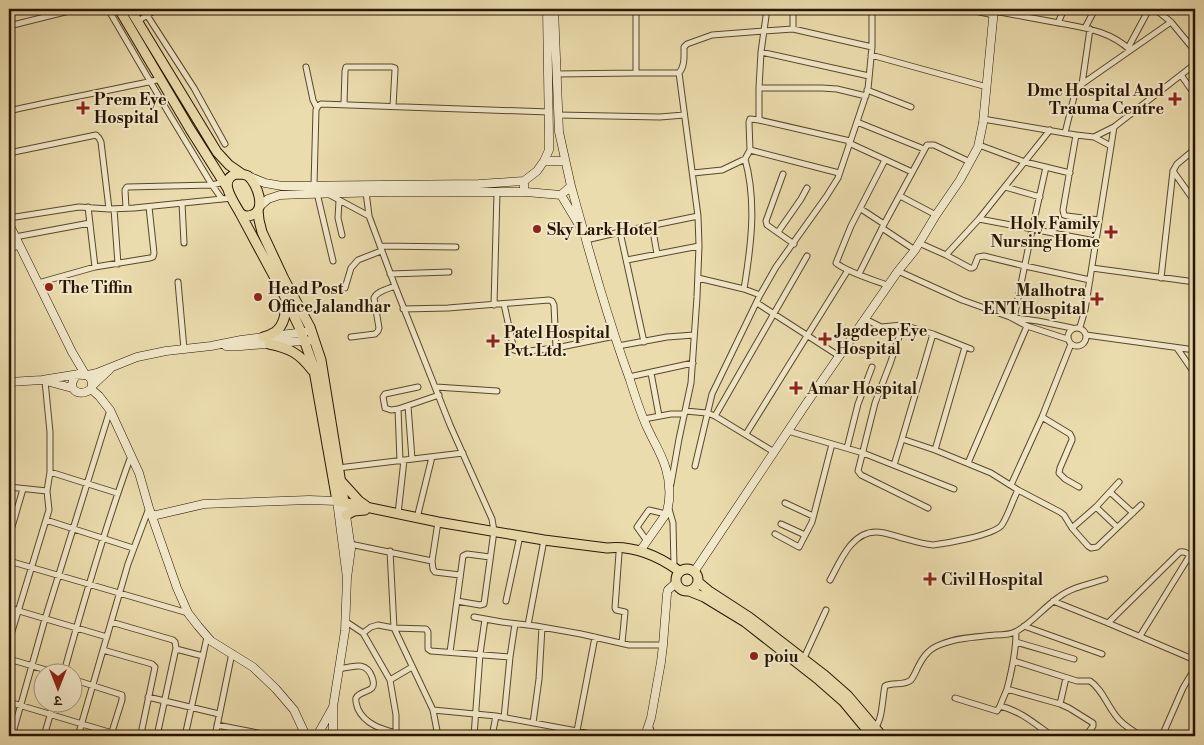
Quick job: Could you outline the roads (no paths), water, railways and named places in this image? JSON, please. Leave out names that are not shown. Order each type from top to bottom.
[{"type":"main road","points":[[118,9],[226,186],[286,300],[321,360],[340,480],[340,502]]},
{"type":"main road","points":[[130,9],[217,152],[229,165],[245,175],[257,192],[260,200],[259,220],[262,232],[308,336],[340,502]]},
{"type":"main road","points":[[226,186],[232,175],[245,175]]},
{"type":"main road","points":[[240,213],[251,216],[259,208]]},
{"type":"main road","points":[[286,300],[284,318],[280,327],[266,341],[292,351],[303,359],[315,374]]},
{"type":"main road","points":[[340,480],[368,508]]},
{"type":"main road","points":[[340,502],[438,522],[544,540],[640,551],[660,559],[676,574],[678,587],[683,591],[689,591],[704,597],[772,639]]},
{"type":"main road","points":[[346,515],[354,510],[378,510]]},
{"type":"main road","points":[[607,548],[615,553],[638,556],[650,560],[676,574]]},
{"type":"main road","points":[[676,574],[688,569],[694,572],[698,582],[709,591],[749,617],[772,639],[848,696],[870,733],[882,736]]},
{"type":"main road","points":[[689,591],[698,582]]},
{"type":"street","points":[[9,26],[77,9]]},
{"type":"street","points":[[108,9],[150,82],[222,199]]},
{"type":"street","points":[[143,9],[194,88],[224,144]]},
{"type":"street","points":[[138,21],[157,9]]},
{"type":"street","points":[[245,175],[265,183],[282,186],[479,184],[524,181],[537,171],[549,150],[547,9]]},
{"type":"street","points":[[554,9],[559,132],[565,161],[585,237],[618,346],[644,419],[666,467],[669,494]]},
{"type":"street","points":[[636,9],[636,73]]},
{"type":"street","points":[[759,120],[758,88],[767,9]]},
{"type":"street","points":[[793,9],[793,29]]},
{"type":"street","points":[[695,466],[710,402],[716,385],[776,267],[826,197],[839,173],[866,96],[870,76],[872,47],[872,9]]},
{"type":"street","points":[[965,9],[994,12],[1088,29],[1113,37],[1129,49]]},
{"type":"street","points":[[1058,23],[1064,9]]},
{"type":"street","points":[[1082,84],[1088,29],[1094,9]]},
{"type":"street","points":[[1129,49],[1149,9]]},
{"type":"street","points":[[1155,9],[1171,22],[1195,51]]},
{"type":"street","points":[[694,572],[839,356],[898,271],[915,250],[970,162],[978,145],[983,119],[994,12]]},
{"type":"street","points":[[1065,133],[1074,97],[1082,84],[1129,49],[1171,22]]},
{"type":"street","points":[[640,551],[667,511],[693,363],[699,246],[698,216],[679,73],[684,63],[684,48],[687,44],[712,35],[793,29],[872,47]]},
{"type":"street","points":[[761,52],[870,76]]},
{"type":"street","points":[[871,55],[986,87]]},
{"type":"street","points":[[1094,137],[1114,127],[1195,64]]},
{"type":"street","points":[[306,67],[313,100],[317,108],[314,185]]},
{"type":"street","points":[[344,104],[344,71],[346,67],[384,67],[396,70],[393,106]]},
{"type":"street","points":[[556,74],[679,73]]},
{"type":"street","points":[[1181,76],[1195,95]]},
{"type":"street","points":[[9,111],[160,79]]},
{"type":"street","points":[[758,88],[822,88],[866,96]]},
{"type":"street","points":[[867,90],[911,107]]},
{"type":"street","points":[[317,108],[321,104],[344,104],[549,112]]},
{"type":"street","points":[[558,115],[660,117],[684,115]]},
{"type":"street","points":[[693,173],[722,170],[745,159],[750,150],[749,120],[752,119],[850,142],[912,172]]},
{"type":"street","points":[[983,119],[1094,137],[1110,146]]},
{"type":"street","points":[[857,122],[924,149]]},
{"type":"street","points":[[1080,327],[1086,310],[1095,241],[1114,127]]},
{"type":"street","points":[[946,255],[1005,188],[1050,130]]},
{"type":"street","points":[[9,153],[96,135],[99,138],[112,209],[118,264]]},
{"type":"street","points":[[1076,135],[1063,210],[1064,215],[1099,220]]},
{"type":"street","points":[[859,274],[927,145],[931,144],[970,162]]},
{"type":"street","points":[[978,145],[1026,162],[1070,173]]},
{"type":"street","points":[[1161,278],[1173,171],[1177,164],[1195,149]]},
{"type":"street","points":[[750,150],[839,173]]},
{"type":"street","points":[[744,289],[749,261],[752,209],[751,190],[745,159]]},
{"type":"street","points":[[885,160],[851,226],[836,261],[837,265],[888,286]]},
{"type":"street","points":[[544,161],[565,161]]},
{"type":"street","points":[[1012,318],[1046,167]]},
{"type":"street","points":[[1173,171],[1195,202]]},
{"type":"street","points":[[783,174],[766,219],[768,225],[794,244]]},
{"type":"street","points":[[524,181],[526,192]]},
{"type":"street","points":[[126,208],[125,190],[128,187],[226,186]]},
{"type":"street","points":[[259,208],[268,198],[280,195],[366,192],[526,192],[561,195],[571,186]]},
{"type":"street","points":[[778,232],[807,188]]},
{"type":"street","points":[[1005,188],[1040,197]]},
{"type":"street","points":[[1189,193],[1195,188]]},
{"type":"street","points":[[366,192],[369,216],[380,249],[439,396],[492,519],[494,531],[484,604],[457,602]]},
{"type":"street","points":[[494,304],[497,192]]},
{"type":"street","points":[[327,193],[369,216]]},
{"type":"street","points":[[317,194],[333,261]]},
{"type":"street","points":[[561,195],[585,237]]},
{"type":"street","points":[[900,196],[936,215]]},
{"type":"street","points":[[9,218],[71,208],[112,209],[149,207],[232,198]]},
{"type":"street","points":[[339,201],[338,218],[342,235]]},
{"type":"street","points":[[182,203],[184,243]]},
{"type":"street","points":[[88,207],[95,267]]},
{"type":"street","points":[[38,283],[95,267],[150,258],[154,255],[149,207]]},
{"type":"street","points":[[861,209],[915,250]]},
{"type":"street","points":[[585,237],[698,216]]},
{"type":"street","points":[[979,219],[1095,241]]},
{"type":"street","points":[[15,237],[90,223]]},
{"type":"street","points":[[9,224],[72,352],[79,375]]},
{"type":"street","points":[[652,225],[657,254]]},
{"type":"street","points":[[620,232],[644,342]]},
{"type":"street","points":[[919,243],[970,268],[974,267],[978,257],[981,256],[1090,280]]},
{"type":"street","points":[[9,249],[19,246]]},
{"type":"street","points":[[626,260],[699,246]]},
{"type":"street","points":[[345,288],[352,268],[358,260],[380,249],[456,247]]},
{"type":"street","points":[[715,416],[807,256]]},
{"type":"street","points":[[1092,268],[1195,282]]},
{"type":"street","points":[[746,434],[848,270]]},
{"type":"street","points":[[898,271],[962,300],[1067,339],[1075,346],[1081,345],[1086,340],[1085,331],[1080,327],[1072,328],[1038,320],[1012,318]]},
{"type":"street","points":[[390,274],[449,272]]},
{"type":"street","points":[[698,278],[744,289],[760,296]]},
{"type":"street","points":[[178,282],[184,348]]},
{"type":"street","points":[[352,337],[377,333],[379,328],[375,296],[395,286]]},
{"type":"street","points":[[404,309],[448,308],[549,300],[554,305],[556,348]]},
{"type":"street","points":[[757,303],[808,334],[839,356]]},
{"type":"street","points":[[504,304],[514,350],[520,352],[556,348],[616,336]]},
{"type":"street","points":[[865,319],[881,327],[903,325],[971,349]]},
{"type":"street","points":[[903,325],[875,403],[858,471],[928,508]]},
{"type":"street","points":[[968,463],[1028,326]]},
{"type":"street","points":[[1067,339],[1072,328]]},
{"type":"street","points":[[894,465],[933,334]]},
{"type":"street","points":[[618,346],[668,337],[694,335]]},
{"type":"street","points":[[1086,335],[1195,350]]},
{"type":"street","points":[[9,382],[44,381],[97,373],[137,357],[184,348],[241,346],[308,336]]},
{"type":"street","points":[[1011,485],[1042,416],[1071,344]]},
{"type":"street","points":[[935,450],[964,347]]},
{"type":"street","points":[[1176,348],[1195,374]]},
{"type":"street","points":[[72,352],[73,361],[79,375],[92,382],[92,387],[110,410],[139,473],[177,588],[188,613],[207,637],[253,667],[276,689],[290,704],[299,718],[306,736]]},
{"type":"street","points":[[629,377],[693,363]]},
{"type":"street","points":[[44,381],[72,388],[76,392],[86,392],[113,366]]},
{"type":"street","points":[[847,448],[858,404],[872,367]]},
{"type":"street","points":[[651,373],[659,416]]},
{"type":"street","points":[[72,388],[72,382],[79,375]]},
{"type":"street","points":[[9,641],[49,510],[46,491],[50,472],[50,432],[44,381]]},
{"type":"street","points":[[436,387],[497,391]]},
{"type":"street","points":[[418,388],[384,394],[385,408],[390,410],[398,409],[439,396]]},
{"type":"street","points":[[408,406],[412,459]]},
{"type":"street","points":[[398,409],[402,461],[398,514]]},
{"type":"street","points":[[34,662],[58,575],[110,410]]},
{"type":"street","points":[[644,419],[685,412],[708,412],[774,452]]},
{"type":"street","points":[[1042,416],[1070,434],[1072,440],[1059,473],[1078,487]]},
{"type":"street","points":[[788,431],[863,453],[954,489]]},
{"type":"street","points":[[902,439],[992,473],[1018,490],[1060,512],[1088,546],[1094,548],[1141,505]]},
{"type":"street","points":[[776,534],[799,547],[812,522],[832,444]]},
{"type":"street","points":[[338,468],[463,453]]},
{"type":"street","points":[[67,662],[103,538],[131,456]]},
{"type":"street","points":[[417,518],[432,457]]},
{"type":"street","points":[[50,472],[117,494]]},
{"type":"street","points":[[1072,528],[1096,507],[1119,482]]},
{"type":"street","points":[[9,486],[46,491]]},
{"type":"street","points":[[9,537],[23,489]]},
{"type":"street","points":[[830,580],[848,548],[860,537],[868,533],[885,533],[933,545],[988,533],[1002,525],[1018,490]]},
{"type":"street","points":[[1110,492],[1133,513]]},
{"type":"street","points":[[151,512],[204,504],[310,500],[340,502]]},
{"type":"street","points":[[333,736],[333,708],[345,621],[347,578],[351,549],[346,515],[340,502]]},
{"type":"street","points":[[340,502],[347,578]]},
{"type":"street","points":[[785,503],[813,516]]},
{"type":"street","points":[[1096,507],[1117,527]]},
{"type":"street","points":[[647,541],[637,527],[649,510],[667,511]]},
{"type":"street","points":[[646,736],[663,645],[667,594],[676,574],[673,523],[667,511]]},
{"type":"street","points":[[78,736],[133,548],[151,512]]},
{"type":"street","points":[[46,520],[133,548]]},
{"type":"street","points":[[438,522],[432,561],[433,568],[435,572],[460,575]]},
{"type":"street","points":[[781,524],[805,535]]},
{"type":"street","points":[[506,601],[520,536]]},
{"type":"street","points":[[528,625],[544,540]]},
{"type":"street","points":[[350,544],[432,561]]},
{"type":"street","points":[[390,551],[394,628],[433,710],[438,736]]},
{"type":"street","points":[[1108,623],[1180,552],[1186,552],[1195,560]]},
{"type":"street","points":[[619,553],[615,608],[625,612],[622,643]]},
{"type":"street","points":[[450,652],[463,556],[471,554],[490,557]]},
{"type":"street","points":[[1140,636],[1190,555]]},
{"type":"street","points":[[9,561],[188,613]]},
{"type":"street","points":[[870,733],[882,709],[885,686],[909,681],[915,674],[922,659],[935,647],[962,639],[1016,632],[1061,595],[1105,578]]},
{"type":"street","points":[[1053,601],[1195,660]]},
{"type":"street","points":[[9,608],[107,637]]},
{"type":"street","points":[[801,662],[826,610]]},
{"type":"street","points":[[474,616],[514,624],[542,627],[634,646],[663,645]]},
{"type":"street","points":[[474,736],[480,654],[485,619]]},
{"type":"street","points":[[339,668],[362,665],[367,668],[374,684],[372,688],[356,698],[359,711],[374,726],[396,735],[396,715],[390,680],[363,633],[345,621]]},
{"type":"street","points":[[111,622],[173,640],[176,644],[158,732],[170,736]]},
{"type":"street","points":[[504,718],[514,624]]},
{"type":"street","points":[[363,633],[375,625],[394,628],[426,629],[430,650],[510,657]]},
{"type":"street","points":[[1024,626],[1102,654]]},
{"type":"street","points":[[533,723],[539,680],[542,627]]},
{"type":"street","points":[[955,698],[998,710],[1007,689],[1014,661],[1016,632]]},
{"type":"street","points":[[185,736],[207,637]]},
{"type":"street","points":[[576,734],[595,637]]},
{"type":"street","points":[[1016,642],[1074,659]]},
{"type":"street","points":[[176,649],[203,656]]},
{"type":"street","points":[[103,650],[154,665],[155,669],[142,729]]},
{"type":"street","points":[[215,736],[232,653]]},
{"type":"street","points":[[9,659],[32,666]]},
{"type":"street","points":[[1014,661],[1077,681],[1088,680],[1093,682],[1116,716],[1141,736]]},
{"type":"street","points":[[390,680],[412,667]]},
{"type":"street","points":[[1162,736],[1183,688],[1195,668]]},
{"type":"street","points":[[12,736],[32,669]]},
{"type":"street","points":[[1060,704],[1066,678]]},
{"type":"street","points":[[9,702],[111,735],[122,695],[82,682]]},
{"type":"street","points":[[1007,689],[1069,708],[1092,723],[1093,726],[1086,736]]},
{"type":"street","points":[[148,697],[219,714]]},
{"type":"street","points":[[1000,706],[1023,714],[1052,736]]},
{"type":"street","points":[[315,735],[333,708]]},
{"type":"street","points":[[433,710],[496,716],[576,734],[598,736]]},
{"type":"street","points":[[44,736],[52,712]]},
{"type":"street","points":[[492,736],[496,716]]},
{"type":"street","points":[[649,724],[653,736]]},
{"type":"street","points":[[217,726],[273,736]]},
{"type":"street","points":[[315,735],[327,736]]},
{"type":"place","name":"Dmc Hospital And Trauma Centre","points":[[1175,99]]},
{"type":"place","name":"Prem Eye Hospital","points":[[83,108]]},
{"type":"place","name":"Sky Lark Hotel","points":[[537,229]]},
{"type":"place","name":"Holy Family Nursing Home","points":[[1111,232]]},
{"type":"place","name":"The Tiffin","points":[[49,287]]},
{"type":"place","name":"Head Post Office Jalandhar","points":[[258,297]]},
{"type":"place","name":"Malhotra ENT Hospital","points":[[1097,299]]},
{"type":"place","name":"Jagdeep Eye Hospital","points":[[825,339]]},
{"type":"place","name":"Patel Hospital Pvt. Ltd.","points":[[493,341]]},
{"type":"place","name":"Amar Hospital","points":[[796,388]]},
{"type":"place","name":"Civil Hospital","points":[[930,579]]},
{"type":"place","name":"poiu","points":[[754,656]]}]
